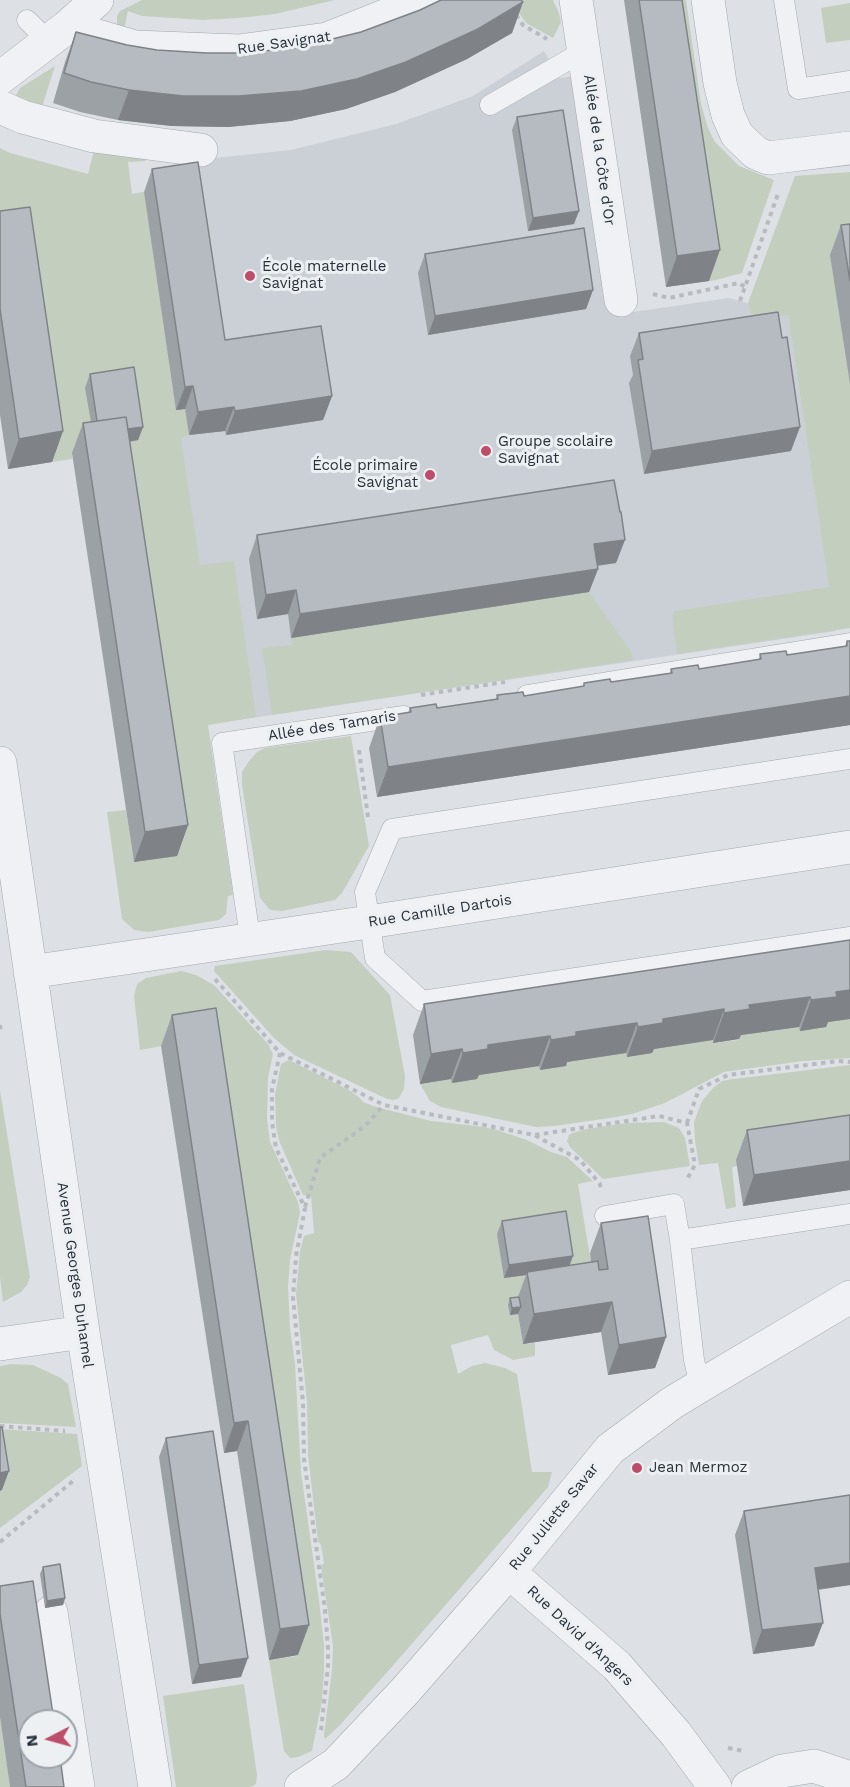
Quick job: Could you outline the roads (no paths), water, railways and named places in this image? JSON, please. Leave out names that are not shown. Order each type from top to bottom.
[{"type":"street","points":[[0,78],[47,29],[97,0]]},
{"type":"street","name":"Rue Savignat","points":[[47,29],[135,47],[239,51],[327,39],[425,0]]},
{"type":"street","name":"Allée de la Côte d'Or","points":[[576,0],[621,297]]},
{"type":"street","points":[[708,0],[720,83],[728,115],[738,135],[756,153],[768,158],[850,148]]},
{"type":"street","points":[[0,107],[23,117],[94,136],[201,150]]},
{"type":"street","name":"Avenue Georges Duhamel","points":[[0,763],[83,1332],[154,1787]]},
{"type":"street","name":"Rue Camille Dartois","points":[[30,972],[850,848]]},
{"type":"street","name":"Rue Juliette Savar","points":[[301,1787],[336,1764],[405,1692],[509,1572],[610,1449],[700,1386],[850,1297]]},
{"type":"street","points":[[0,1344],[83,1332]]},
{"type":"street","name":"Rue David d'Angers","points":[[509,1572],[617,1666],[676,1734],[715,1787]]},
{"type":"street","points":[[51,1612],[78,1787]]},
{"type":"street","points":[[748,1787],[782,1772],[814,1766],[850,1778]]},
{"type":"lane","points":[[784,0],[798,88],[850,81]]},
{"type":"lane","points":[[490,105],[584,51]]},
{"type":"lane","points":[[508,699],[850,643]]},
{"type":"lane","name":"Allée des Tamaris","points":[[250,938],[222,743],[425,712]]},
{"type":"lane","points":[[850,759],[392,829],[365,892],[375,958],[422,1001],[850,937]]},
{"type":"lane","points":[[605,1216],[674,1204],[694,1360],[700,1386]]},
{"type":"lane","points":[[680,1239],[850,1214]]},
{"type":"place","name":"École maternelle Savignat","points":[[250,276]]},
{"type":"place","name":"Groupe scolaire Savignat","points":[[486,451]]},
{"type":"place","name":"École primaire Savignat","points":[[430,475]]},
{"type":"place","name":"Jean Mermoz","points":[[637,1468]]}]
